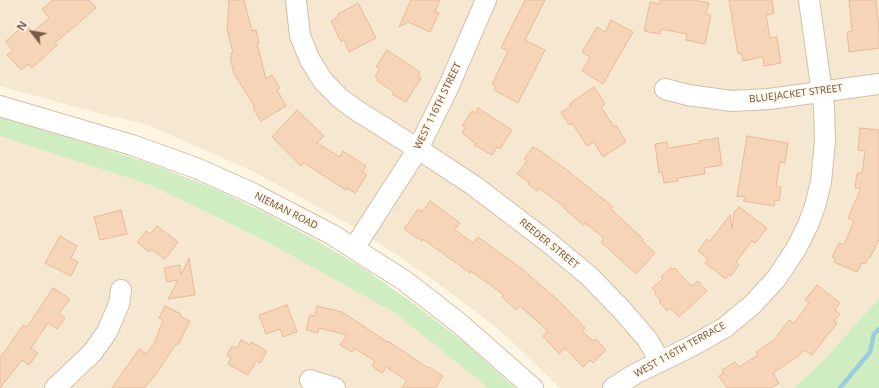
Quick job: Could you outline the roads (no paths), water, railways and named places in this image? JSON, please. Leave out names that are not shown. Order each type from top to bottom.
[{"type":"street","name":"REEDER STREET","points":[[296,0],[300,36],[310,60],[323,81],[340,98],[485,195],[548,242],[589,276],[622,310],[646,339],[660,361]]},
{"type":"street","name":"WEST 116TH STREET","points":[[354,248],[418,149],[448,88],[486,0]]},
{"type":"street","name":"WEST 116TH TERRACE","points":[[613,388],[635,374],[692,346],[724,328],[752,305],[776,279],[796,249],[808,225],[821,182],[825,141],[822,92],[809,0]]},
{"type":"street","name":"BLUEJACKET STREET","points":[[666,89],[688,95],[732,100],[769,99],[879,84]]},
{"type":"street","name":"NIEMAN ROAD","points":[[0,106],[132,145],[196,168],[254,194],[331,234],[405,281],[459,322],[533,388]]},
{"type":"street","points":[[55,388],[92,353],[107,332],[119,304],[121,290]]},
{"type":"street","points":[[310,380],[335,388]]},
{"type":"waterway","points":[[840,388],[870,352],[874,334],[879,329]]}]
